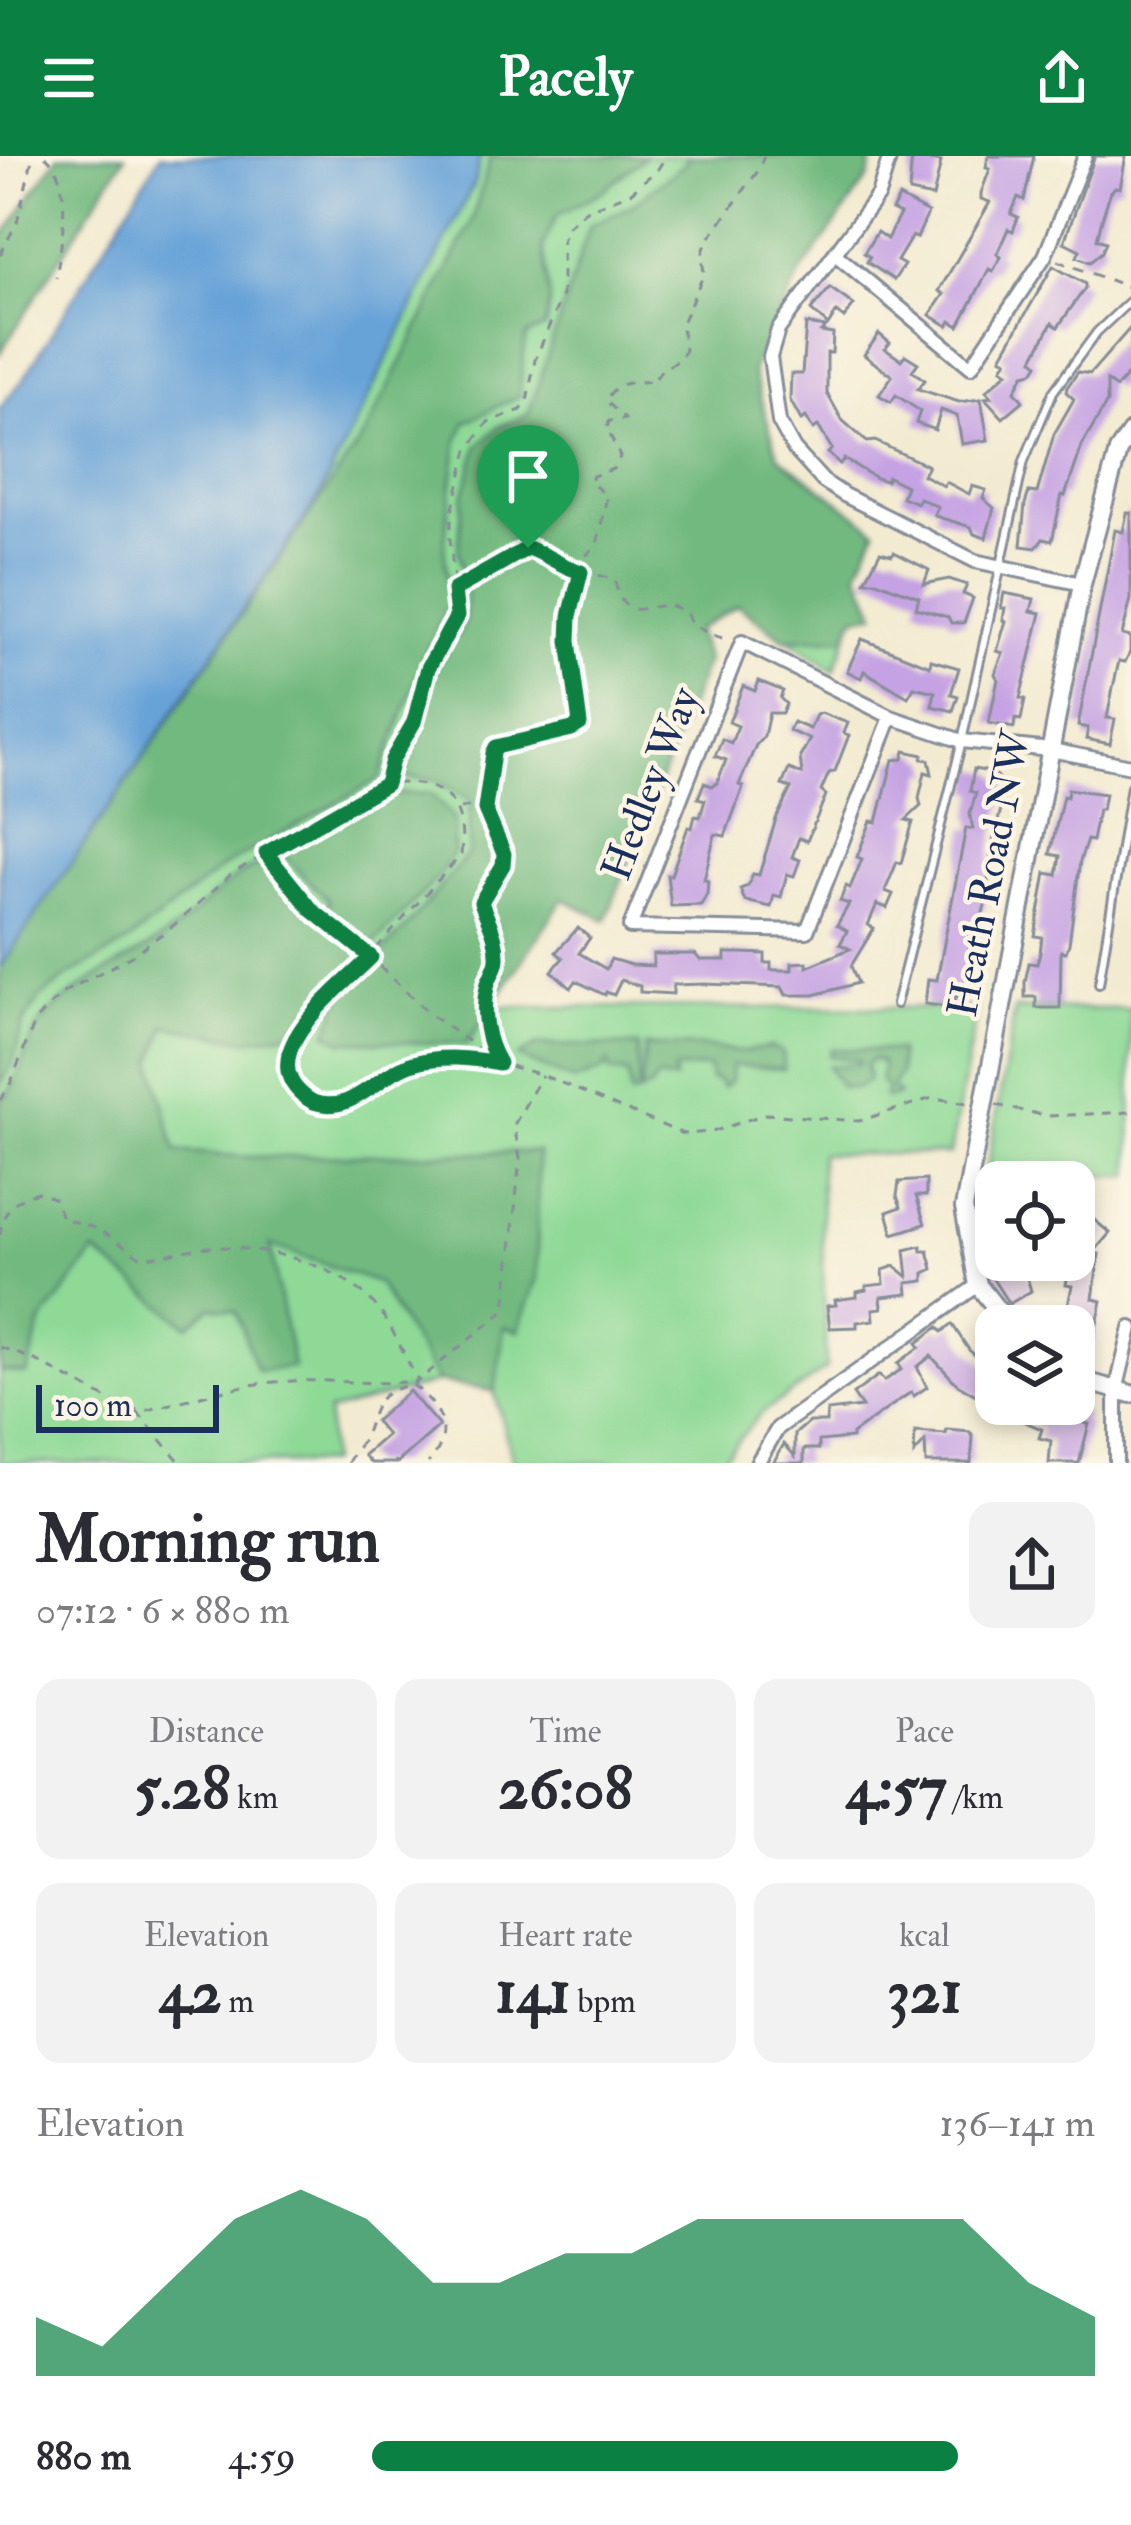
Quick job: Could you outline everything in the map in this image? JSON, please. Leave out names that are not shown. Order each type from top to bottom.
[{"type":"street","points":[[890,156],[878,195],[778,330],[770,357],[779,422],[794,449],[844,495],[975,560],[1082,584]]},
{"type":"street","points":[[835,254],[971,367],[1045,256],[1084,156]]},
{"type":"street","name":"Heath Road NW","points":[[993,1305],[978,1286],[964,1208],[1082,584],[1118,452],[1131,432]]},
{"type":"street","points":[[742,642],[891,717],[962,741],[1051,750],[1131,766]]},
{"type":"street","name":"Hedley Way","points":[[742,642],[630,927],[807,931],[891,717]]},
{"type":"street","points":[[757,1463],[778,1428],[978,1286]]},
{"type":"street","points":[[1116,1463],[1131,1328]]},
{"type":"street","points":[[1095,1384],[1124,1392]]},
{"type":"lane","points":[[896,1004],[962,741],[1024,461],[1053,392],[1097,332],[1131,300]]},
{"type":"lane","points":[[1099,984],[1131,786]]},
{"type":"path","points":[[0,255],[17,222],[33,156]]},
{"type":"path","points":[[45,156],[60,179],[62,233],[56,278]]},
{"type":"path","points":[[386,784],[392,760],[414,722],[428,668],[457,616],[452,512],[468,450],[488,422],[521,410],[526,403],[535,360],[562,295],[562,241],[568,226],[586,210],[630,193],[666,156]]},
{"type":"path","points":[[499,1063],[485,1040],[486,987],[496,968],[497,951],[481,902],[503,865],[504,854],[485,803],[496,747],[580,724],[570,616],[580,561],[597,545],[606,516],[607,496],[590,482],[592,476],[613,469],[620,458],[607,428],[609,422],[625,419],[606,401],[626,381],[654,381],[662,369],[680,360],[685,350],[681,325],[704,274],[702,256],[707,241],[764,156]]},
{"type":"path","points":[[1045,256],[1131,288]]},
{"type":"path","points":[[454,590],[528,548],[556,565],[598,572],[615,581],[619,599],[631,610],[662,603],[680,609],[691,622],[722,639],[742,642]]},
{"type":"path","points":[[0,1100],[36,1018],[64,992],[130,957],[233,873],[266,853],[386,784],[419,783],[444,793],[458,809],[463,824],[461,855],[290,1044],[287,1070],[303,1096],[323,1105],[342,1104],[391,1072],[450,1058],[499,1063],[542,1075],[683,1134],[712,1132],[765,1114],[846,1121],[881,1116],[932,1098],[1061,1117],[1131,1112]]},
{"type":"path","points":[[458,809],[485,803]]},
{"type":"path","points":[[266,853],[312,910],[371,957],[429,1014],[499,1063]]},
{"type":"path","points":[[348,1463],[373,1408],[397,1388],[415,1383],[505,1310],[520,1158],[514,1125],[542,1075]]},
{"type":"path","points":[[0,1235],[2,1217],[10,1207],[31,1194],[47,1193],[56,1199],[62,1218],[98,1229],[139,1256],[206,1247],[254,1248],[337,1276],[363,1293],[381,1314],[415,1383],[437,1406],[442,1420],[440,1444],[428,1463]]},
{"type":"path","points":[[0,1347],[34,1360],[111,1404],[136,1411],[257,1384],[415,1383]]},
{"type":"path","points":[[136,1411],[181,1463]]},
{"type":"path","points":[[363,1438],[369,1444]]},
{"type":"green space","points":[[58,156],[125,156],[0,353],[0,241]]},
{"type":"green space","points":[[480,156],[872,156],[869,177],[801,272],[752,371],[778,456],[876,530],[858,571],[876,613],[854,617],[834,671],[738,605],[696,630],[707,660],[606,920],[563,899],[490,1007],[977,1008],[950,1154],[820,1154],[826,1369],[760,1414],[719,1463],[513,1463],[494,1391],[438,1382],[328,1412],[329,1463],[0,1463],[0,968],[319,497],[476,179]],"holes":[[[490,1152],[538,1152],[519,1331],[504,1326],[496,1380]]]},
{"type":"green space","points":[[491,156],[646,156],[603,191],[557,215],[543,246],[550,299],[545,327],[526,336],[519,396],[466,422],[457,443],[444,547],[450,602],[379,779],[224,866],[124,945],[71,974],[40,998],[23,1024],[13,1064],[0,1085],[0,968],[365,434],[472,221]]},
{"type":"green space","points":[[687,156],[872,156],[869,177],[801,272],[752,371],[778,456],[876,530],[858,571],[876,613],[854,617],[846,638],[784,639],[738,605],[696,630],[707,660],[606,920],[563,899],[467,1044],[343,1041],[327,1033],[345,987],[403,931],[469,853],[470,801],[433,779],[398,777],[396,766],[425,707],[431,675],[465,623],[467,585],[458,552],[463,497],[478,446],[500,426],[528,415],[590,225],[632,205],[686,163]]},
{"type":"green space","points":[[389,793],[431,794],[454,819],[454,853],[436,879],[288,1033],[247,1040],[166,1026],[153,1062],[176,1151],[246,1157],[538,1152],[537,1278],[518,1331],[504,1327],[495,1391],[438,1382],[378,1283],[270,1245],[293,1367],[257,1371],[236,1311],[211,1307],[188,1326],[95,1252],[41,1323],[27,1374],[0,1371],[0,1103],[35,1031],[70,995],[155,943],[229,883],[268,861],[309,914],[325,914],[329,901],[280,852],[363,802]]},
{"type":"green space","points":[[1015,1009],[1131,1009],[1131,1176],[1095,1176],[1095,1161],[988,1161]]},
{"type":"green space","points":[[537,1045],[638,1046],[639,1093],[631,1095],[627,1074],[610,1072],[608,1063],[602,1071],[574,1081],[518,1057]]},
{"type":"green space","points":[[645,1046],[740,1052],[771,1047],[783,1053],[784,1069],[732,1065],[731,1081],[723,1088],[710,1079],[709,1067],[674,1070],[674,1080],[657,1078],[641,1092]]},
{"type":"green space","points":[[831,1049],[899,1051],[900,1073],[893,1086],[899,1095],[886,1098],[882,1062],[873,1059],[866,1064],[869,1080],[858,1088],[841,1087],[828,1066],[858,1064],[859,1060],[829,1056]]},
{"type":"water","points":[[160,156],[480,156],[476,179],[319,497],[0,968],[0,407],[23,380]]},
{"type":"building","points":[[912,156],[932,156],[931,160],[941,162],[933,197],[909,192]]},
{"type":"building","points":[[988,156],[1034,156],[1024,200],[1018,197],[1011,214],[1018,217],[1013,231],[1008,229],[997,254],[1001,257],[993,271],[989,269],[959,326],[951,321],[948,326],[930,315],[990,202],[981,199],[990,169],[986,168]]},
{"type":"building","points":[[1095,156],[1126,156],[1120,188],[1110,193],[1097,239],[1106,242],[1090,262],[1077,257],[1080,250],[1064,242]]},
{"type":"building","points":[[899,197],[928,213],[917,238],[912,236],[897,261],[904,265],[894,280],[867,262],[870,257],[864,253],[877,232],[887,239],[900,214],[892,210]]},
{"type":"building","points":[[1053,266],[1085,288],[1058,327],[1052,323],[1033,359],[1038,364],[1033,372],[1024,374],[1015,391],[1023,401],[1003,418],[985,398],[991,397],[986,391],[1008,372],[1002,368],[1007,360],[1001,357]]},
{"type":"building","points":[[830,288],[854,305],[844,318],[837,312],[828,325],[811,310]]},
{"type":"building","points":[[806,324],[826,327],[821,332],[833,334],[832,353],[827,353],[827,393],[842,420],[867,442],[875,441],[928,466],[923,475],[944,486],[946,482],[969,494],[972,486],[986,490],[983,498],[994,508],[986,538],[974,534],[971,527],[938,517],[934,514],[938,507],[902,497],[906,486],[888,477],[886,481],[876,478],[844,459],[840,464],[828,453],[832,449],[818,426],[813,429],[806,417],[801,420],[790,400],[791,374],[802,374]]},
{"type":"building","points":[[1131,327],[1131,371],[1116,388],[1107,381],[1107,402],[1062,495],[1052,541],[1043,539],[1036,548],[1021,546],[1029,492],[1037,493],[1054,434],[1074,399],[1067,387],[1078,372],[1090,374]]},
{"type":"building","points":[[879,334],[890,343],[885,349],[901,360],[905,355],[918,363],[912,371],[925,380],[918,389],[959,402],[981,399],[988,440],[962,444],[957,416],[941,410],[935,430],[916,423],[920,411],[896,395],[891,402],[879,395],[892,376],[864,355]]},
{"type":"building","points":[[1127,513],[1131,513],[1131,599],[1122,635],[1130,637],[1130,652],[1125,662],[1119,661],[1113,688],[1107,718],[1115,719],[1110,744],[1086,739],[1088,728],[1078,726],[1115,530],[1123,532]]},
{"type":"building","points":[[880,552],[894,552],[929,570],[924,584],[949,579],[967,585],[963,594],[973,598],[964,623],[951,623],[948,617],[916,608],[919,597],[865,581]]},
{"type":"building","points":[[1004,593],[1034,599],[1031,611],[1041,613],[1020,698],[1025,699],[1021,720],[1015,719],[1014,728],[989,723],[995,674],[1003,653],[997,651],[1006,621],[1005,608],[1001,608]]},
{"type":"building","points":[[862,639],[930,666],[931,660],[959,668],[951,694],[958,696],[953,711],[932,706],[935,692],[914,687],[908,697],[864,671],[861,678],[847,671]]},
{"type":"building","points":[[759,681],[783,691],[780,698],[786,704],[782,713],[769,713],[764,736],[739,785],[743,787],[725,836],[715,834],[704,880],[708,881],[707,894],[701,905],[671,906],[667,875],[671,875],[688,827],[692,828],[695,816],[700,817],[705,800],[698,798],[704,783],[717,783],[726,760],[715,756],[722,739],[731,743],[738,726],[729,722],[743,686],[755,691]]},
{"type":"building","points":[[821,713],[848,723],[844,733],[849,735],[821,791],[826,795],[807,841],[799,838],[792,857],[800,860],[794,876],[787,874],[781,897],[774,895],[771,907],[745,901],[740,889],[748,886],[753,874],[759,875],[791,788],[782,785],[789,769],[802,774],[800,757],[810,739],[789,731],[793,722],[810,729]]},
{"type":"building","points":[[905,751],[929,760],[932,774],[925,772],[921,806],[906,820],[913,822],[901,863],[897,862],[885,891],[893,894],[887,908],[877,904],[868,925],[874,928],[851,966],[858,983],[814,995],[786,995],[782,987],[705,984],[673,985],[673,994],[640,992],[640,986],[621,980],[614,995],[605,995],[576,981],[571,988],[552,971],[563,958],[556,952],[578,928],[590,938],[579,953],[606,969],[611,959],[653,966],[653,954],[725,960],[725,953],[741,953],[765,954],[771,970],[792,970],[792,963],[807,962],[807,967],[850,949],[840,944],[847,931],[837,925],[849,904],[840,901],[862,859],[857,857],[871,821],[877,822],[893,760],[903,759]]},
{"type":"building","points":[[974,769],[995,773],[1007,784],[992,846],[985,905],[977,936],[970,938],[964,997],[955,996],[954,1008],[925,1004],[928,979],[937,980],[966,828],[973,829],[970,814],[976,793],[970,791]]},
{"type":"building","points":[[1068,789],[1105,794],[1092,841],[1087,840],[1080,861],[1069,944],[1066,952],[1061,951],[1060,1008],[1036,1008],[1036,997],[1025,997],[1025,982],[1029,963],[1037,964],[1040,953],[1042,937],[1035,936],[1046,873],[1057,875],[1060,856],[1050,854]]},
{"type":"building","points":[[926,1180],[926,1196],[916,1196],[925,1224],[893,1234],[887,1212],[901,1207],[899,1182]]},
{"type":"building","points":[[1095,1221],[1110,1233],[1095,1251]]},
{"type":"building","points":[[921,1246],[928,1251],[933,1269],[924,1273],[924,1281],[907,1283],[908,1294],[881,1297],[882,1308],[873,1309],[874,1320],[857,1322],[857,1327],[830,1328],[827,1306],[857,1297],[866,1286],[884,1284],[883,1270],[895,1266],[908,1277],[905,1250]]},
{"type":"building","points":[[1095,1253],[1099,1254],[1093,1299],[1102,1301],[1095,1333],[1095,1305],[1068,1305],[1072,1286],[1067,1281],[1095,1281]]},
{"type":"building","points":[[994,1281],[1028,1281],[1031,1291],[1009,1304]]},
{"type":"building","points":[[952,1324],[975,1355],[975,1395],[957,1384],[931,1356],[917,1367],[927,1387],[914,1396],[911,1392],[852,1438],[819,1441],[819,1449],[804,1449],[804,1463],[773,1463],[784,1444],[795,1456],[795,1434],[809,1422],[826,1422],[827,1411],[862,1407],[853,1394],[879,1375],[884,1381],[902,1369],[898,1363],[920,1347],[917,1343],[938,1327],[942,1332]]},
{"type":"building","points":[[409,1391],[439,1426],[397,1463],[371,1463],[364,1455],[387,1435],[375,1421]]},
{"type":"building","points":[[1032,1425],[1089,1425],[1079,1463],[1049,1463],[1051,1441],[1039,1438],[1042,1429]]},
{"type":"building","points":[[947,1430],[970,1432],[971,1463],[926,1463],[925,1442],[914,1454],[915,1432],[946,1434]]},
{"type":"route","points":[[528,548],[556,565],[581,572],[569,641],[580,724],[496,747],[493,753],[485,809],[504,854],[503,865],[481,902],[497,951],[496,968],[486,987],[485,1040],[499,1063],[450,1058],[415,1063],[391,1072],[342,1104],[313,1102],[290,1078],[286,1060],[290,1044],[371,957],[312,910],[266,853],[386,784],[392,760],[414,722],[428,668],[457,616],[454,590],[528,548]]}]
